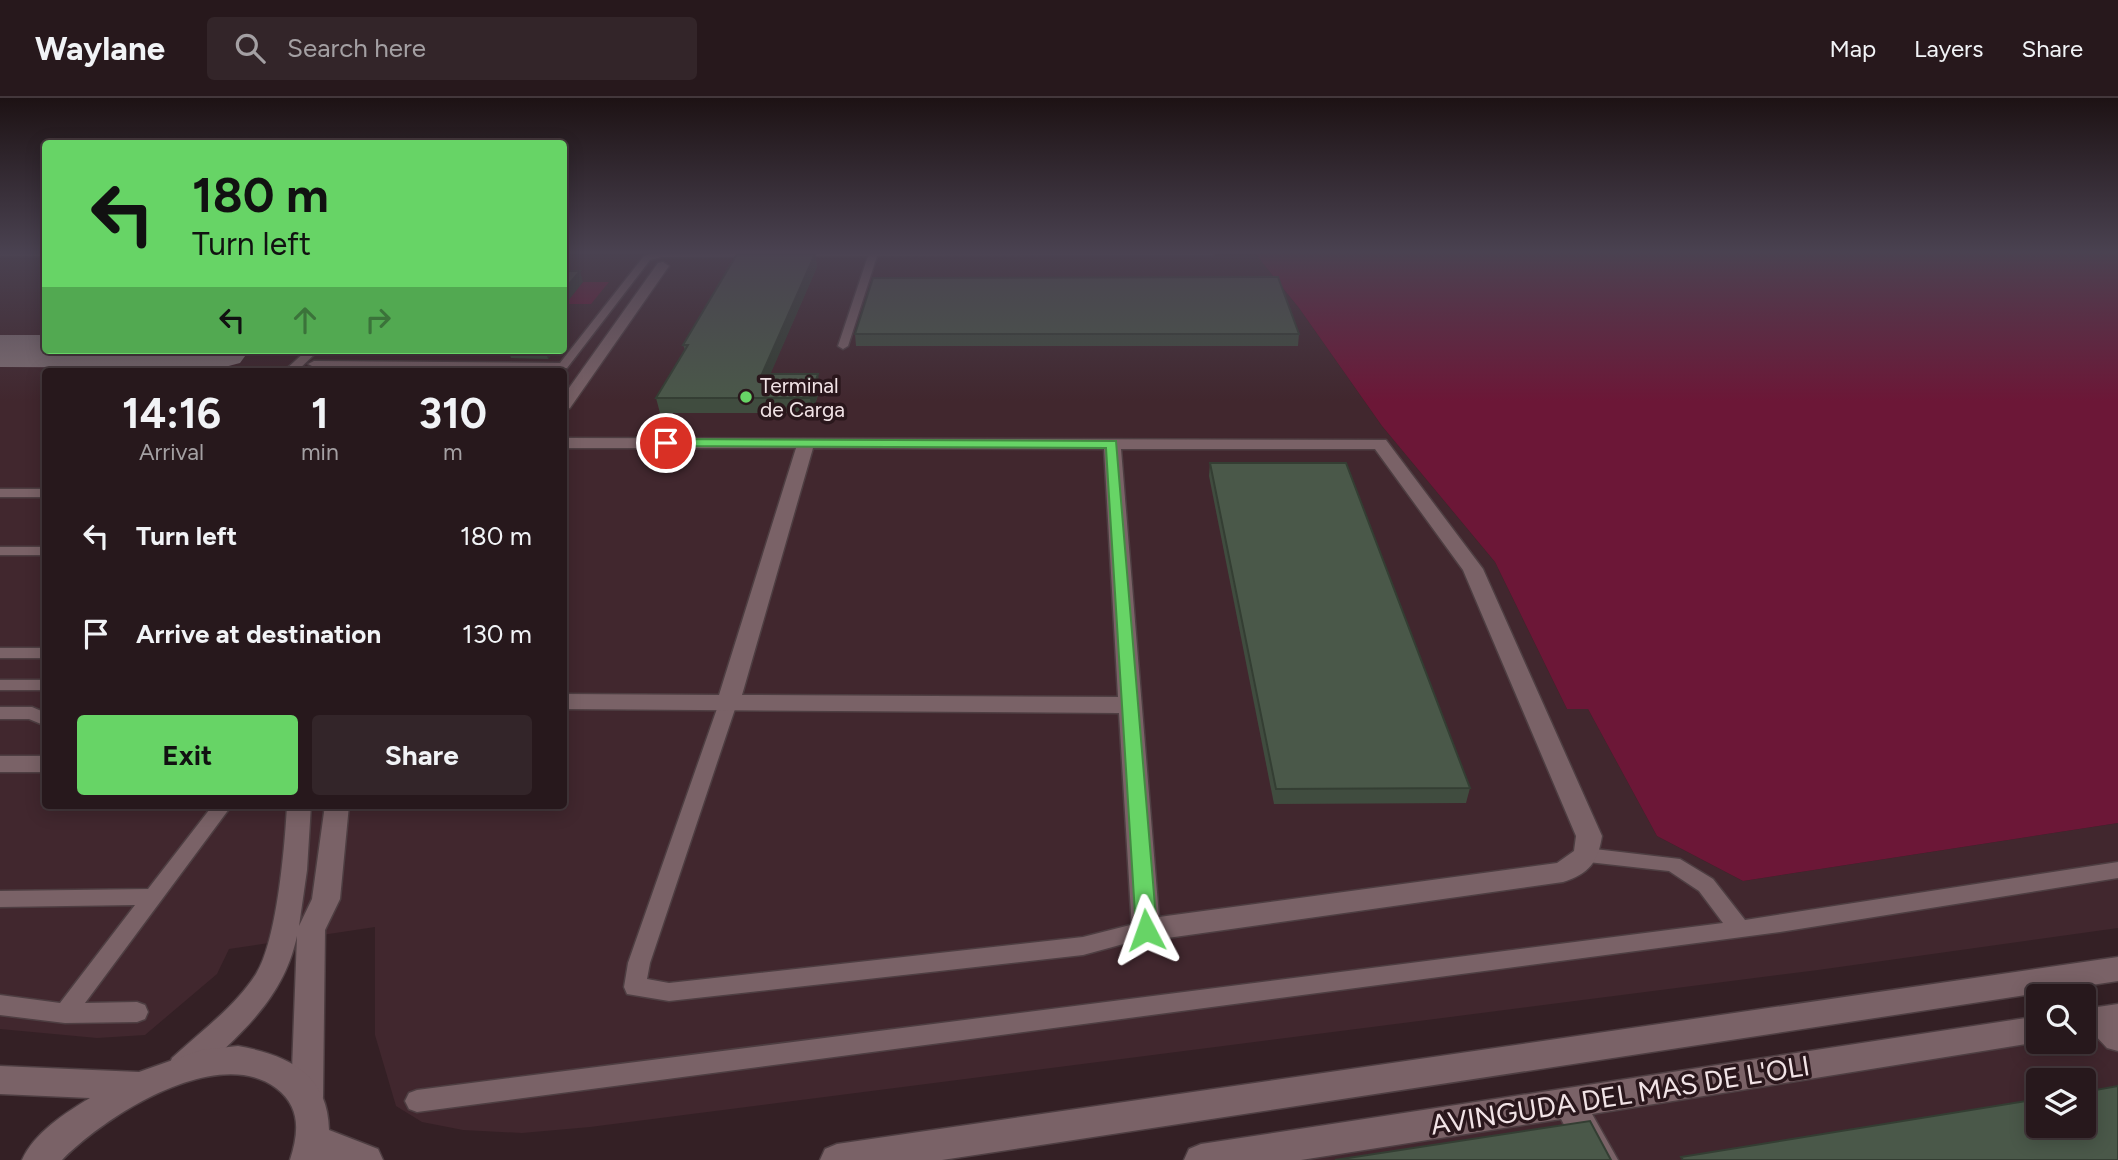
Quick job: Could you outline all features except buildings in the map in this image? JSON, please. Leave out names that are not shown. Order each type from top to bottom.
[{"type":"street","points":[[567,401],[638,302]]},
{"type":"street","points":[[567,443],[1380,444],[1473,569],[1588,836],[1586,856],[1563,872],[1146,930],[1112,444]]},
{"type":"street","points":[[728,703],[806,443]]},
{"type":"street","points":[[567,702],[1130,705]]},
{"type":"street","points":[[0,764],[42,764]]},
{"type":"street","points":[[183,1068],[268,982],[286,930],[299,809]]},
{"type":"street","points":[[337,809],[326,899],[311,930],[307,1097],[313,1116],[310,1150],[366,1160]]},
{"type":"street","points":[[837,1160],[2118,969]]},
{"type":"street","name":"AVINGUDA DEL MAS DE L'OLI","points":[[1202,1160],[2026,1031]]},
{"type":"street","points":[[39,1160],[91,1114],[138,1086],[183,1068],[225,1061],[260,1063],[289,1075],[307,1097]]},
{"type":"street","points":[[0,1080],[138,1086]]},
{"type":"street","points":[[1569,1103],[1601,1160]]},
{"type":"lane","points":[[314,364],[563,366],[613,302]]},
{"type":"lane","points":[[843,346],[857,302]]},
{"type":"lane","points":[[293,368],[309,354]]},
{"type":"lane","points":[[0,493],[42,493]]},
{"type":"lane","points":[[0,551],[42,551]]},
{"type":"lane","points":[[0,653],[42,653]]},
{"type":"lane","points":[[0,685],[42,685]]},
{"type":"lane","points":[[728,703],[639,963],[635,987],[669,992],[1083,946],[1146,930]]},
{"type":"lane","points":[[0,713],[32,713],[42,718]]},
{"type":"lane","points":[[65,1013],[220,809]]},
{"type":"lane","points":[[1586,856],[1673,864],[1706,886],[1740,929]]},
{"type":"lane","points":[[417,1101],[1740,929],[2118,870]]},
{"type":"lane","points":[[0,899],[152,897]]},
{"type":"lane","points":[[0,1005],[65,1013],[138,1012]]},
{"type":"shaded area","points":[[0,302],[42,302],[42,354],[567,354],[567,302],[1294,302],[1382,426],[1495,562],[1567,709],[1588,709],[1657,836],[1743,881],[2118,823],[2118,928],[1818,970],[590,1127],[522,1133],[463,1130],[422,1122],[396,1106],[375,1035],[375,927],[229,949],[217,974],[145,1035],[97,1038],[0,1029]]},
{"type":"shaded area","points":[[567,302],[593,302],[591,304],[567,304]]},
{"type":"shaded area","points":[[1294,302],[2118,302],[2118,823],[1743,881],[1657,836],[1588,709],[1567,709],[1495,562],[1382,426]]},
{"type":"shaded area","points":[[2118,1024],[2118,1160],[1191,1160],[2026,1043],[2026,1054],[2096,1054],[2096,1027]]},
{"type":"taxiway","points":[[0,351],[42,351]]},
{"type":"place","name":"Terminal de Carga","points":[[746,397]]},
{"type":"route","points":[[666,443],[1112,444],[1146,930]]}]
